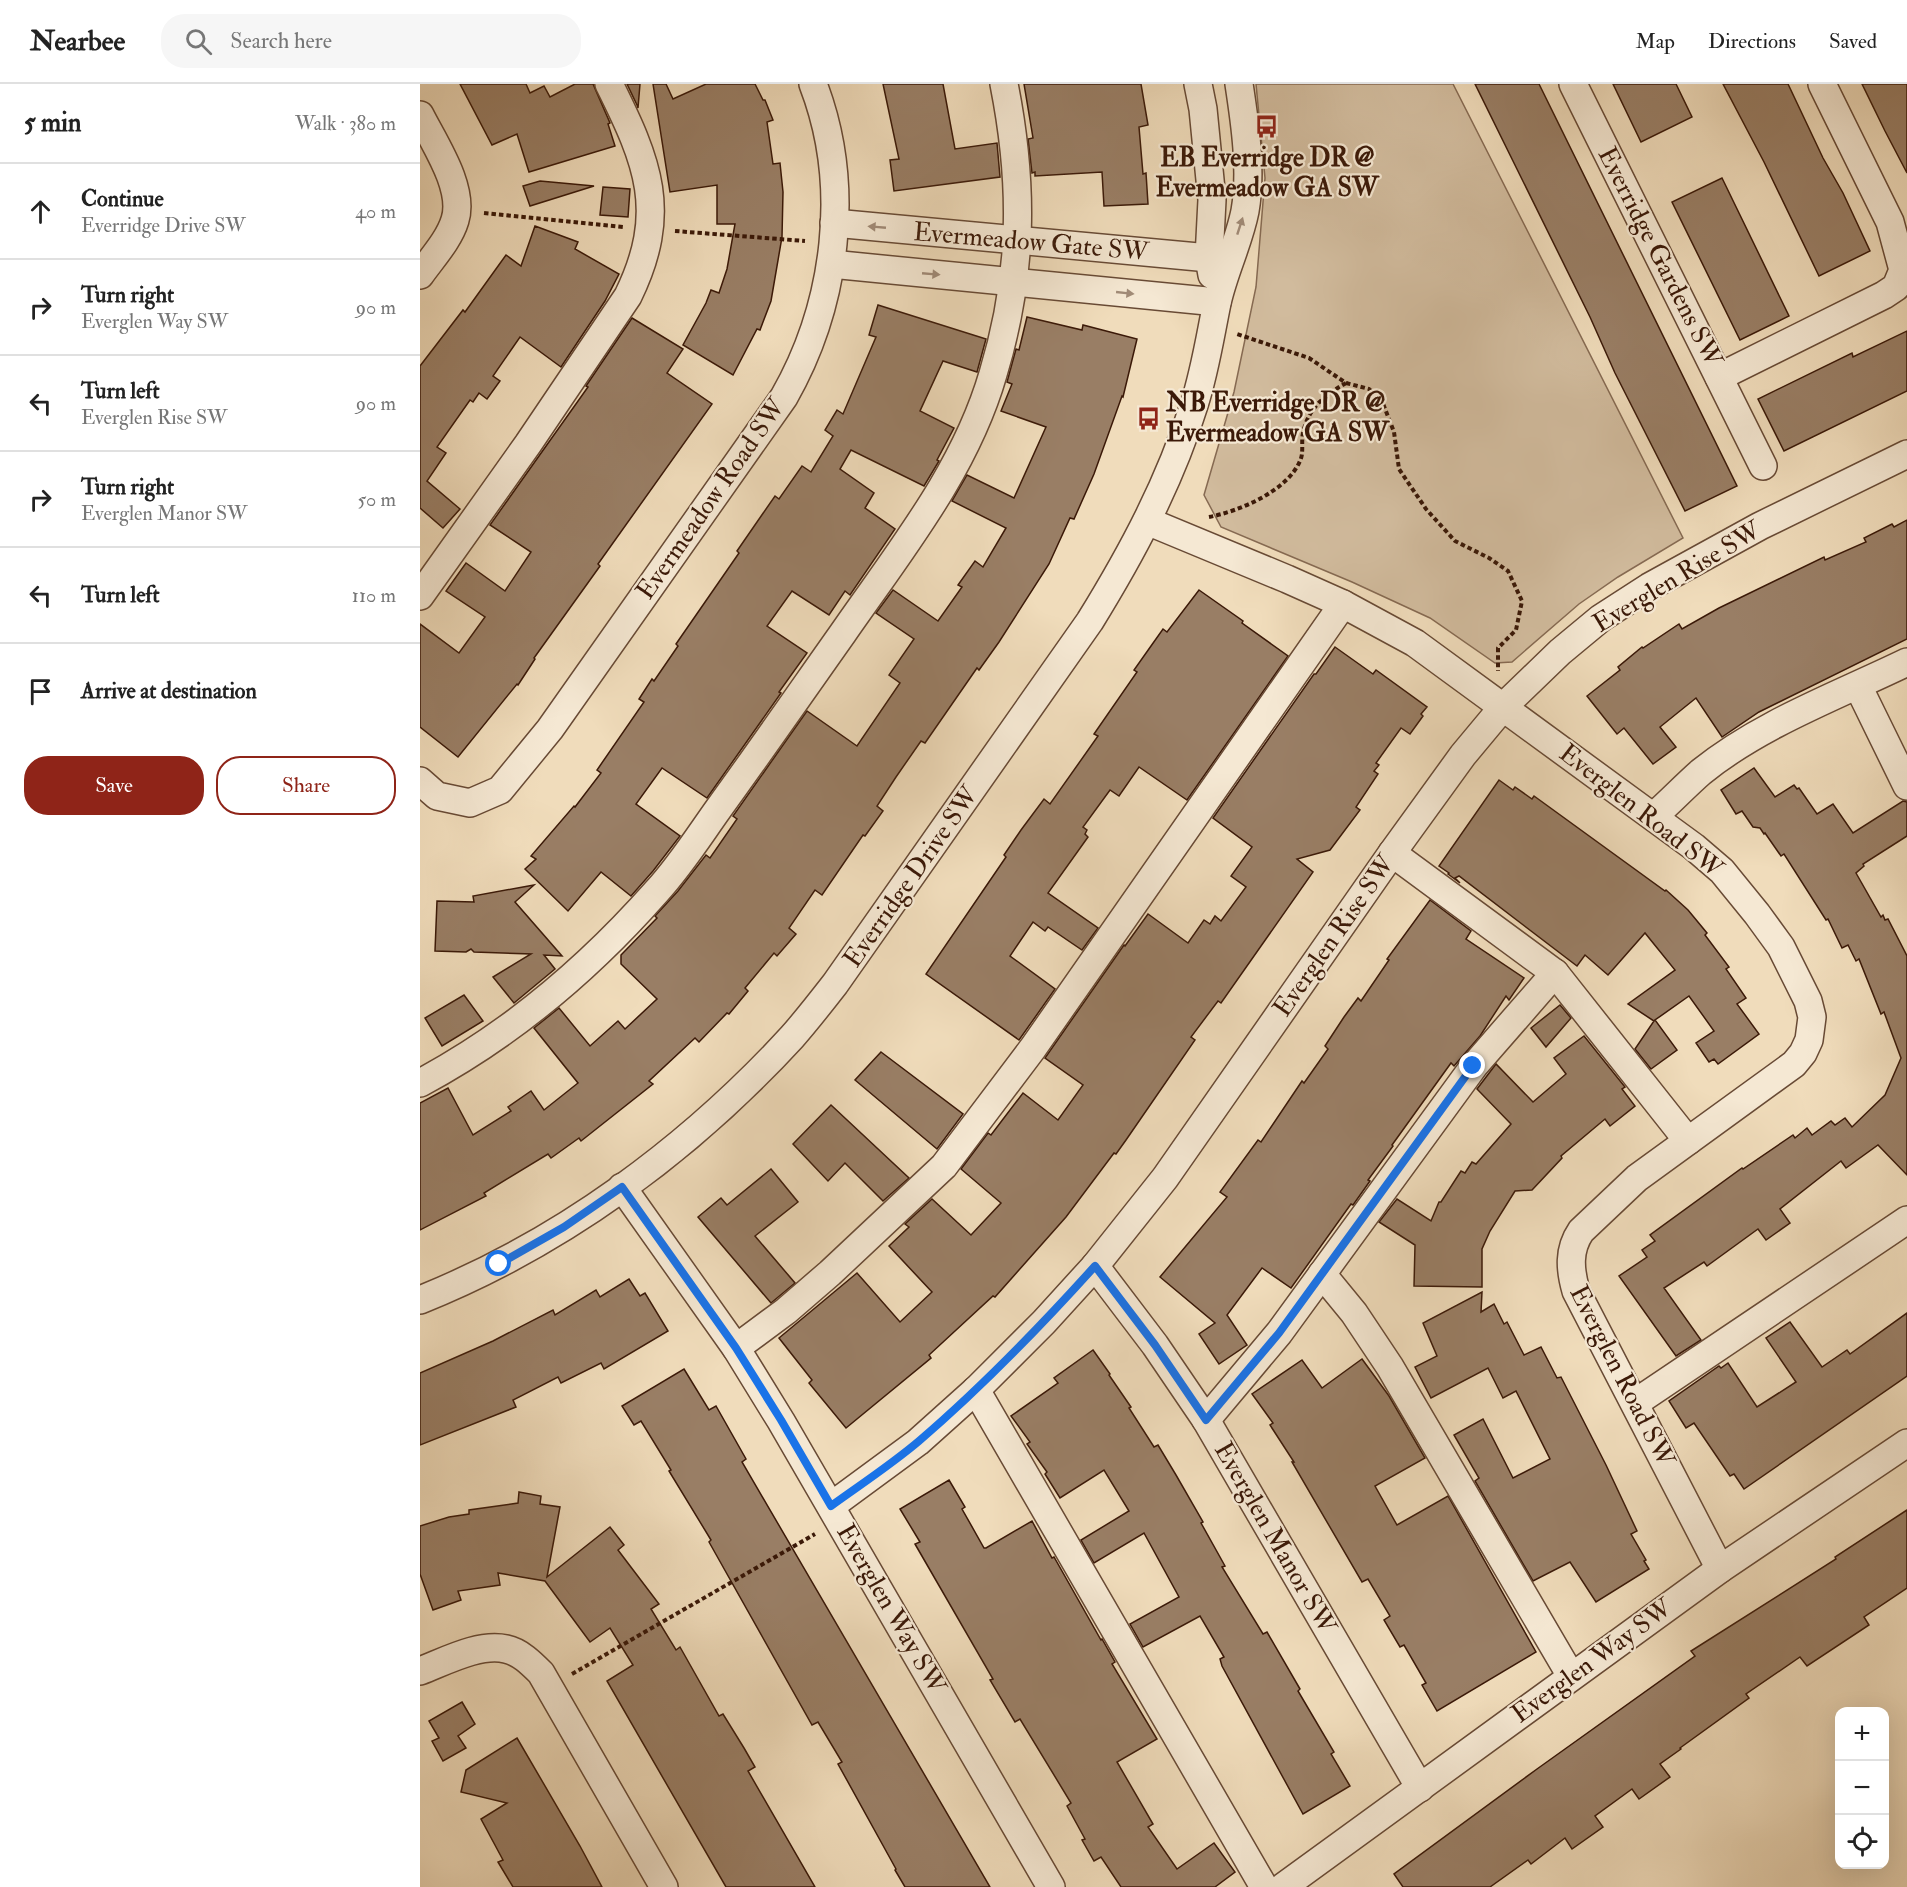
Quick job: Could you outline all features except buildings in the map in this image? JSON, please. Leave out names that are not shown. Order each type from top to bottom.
[{"type":"street","points":[[420,596],[535,434],[628,296],[637,278],[645,255],[650,228],[649,188],[639,147],[609,84]]},
{"type":"street","name":"Evermeadow Road SW","points":[[420,782],[438,796],[470,803],[501,790],[527,760],[784,397],[811,340],[823,303],[831,264],[834,223],[832,169],[823,112],[813,84]]},
{"type":"street","points":[[420,1083],[489,1041],[532,1010],[581,969],[659,889],[912,533],[955,466],[982,407],[994,374],[1014,282],[1018,241],[1018,183],[1014,136],[1004,84]]},
{"type":"street","name":"Everridge Drive SW","points":[[420,1300],[499,1264],[564,1227],[671,1152],[736,1093],[792,1036],[835,984],[1079,638],[1127,561],[1176,458],[1195,403],[1216,314],[1218,260],[1203,109],[1198,84]]},
{"type":"street","name":"Everridge Drive SW","points":[[1218,260],[1242,223],[1246,201],[1245,129],[1239,84]]},
{"type":"street","name":"Everridge Gardens SW","points":[[1573,84],[1719,377],[1884,295],[1896,287],[1903,270],[1890,222],[1822,84]]},
{"type":"street","points":[[420,115],[455,185],[457,209],[456,219],[448,235],[420,275]]},
{"type":"street","name":"Evermeadow Gate SW","points":[[834,223],[1218,260]]},
{"type":"street","name":"Evermeadow Gate SW","points":[[831,264],[1014,282],[1216,314]]},
{"type":"street","points":[[1719,377],[1763,466]]},
{"type":"street","name":"Everglen Rise SW","points":[[835,1514],[976,1390],[1044,1322],[1095,1266],[1165,1178],[1392,853],[1463,755],[1503,707],[1560,652],[1601,618],[1649,587],[1760,526],[1907,454]]},
{"type":"street","name":"Everglen Road SW","points":[[1147,521],[1343,604],[1415,644],[1654,816],[1722,871],[1781,948],[1808,1001],[1812,1017],[1809,1040],[1803,1053],[1794,1064],[1637,1178],[1581,1231],[1573,1248],[1572,1275],[1576,1291],[1719,1569]]},
{"type":"street","points":[[736,1348],[786,1311],[830,1273],[944,1166],[1033,1048],[1343,604]]},
{"type":"street","points":[[1654,816],[1702,772],[1743,743],[1907,662]]},
{"type":"street","points":[[1858,686],[1907,786]]},
{"type":"street","points":[[1392,853],[1555,974],[1688,1141]]},
{"type":"street","points":[[1206,1420],[1279,1333],[1473,1066],[1555,974]]},
{"type":"street","name":"Everglen Way SW","points":[[622,1187],[736,1348],[781,1420],[1051,1887]]},
{"type":"street","points":[[1635,1403],[1907,1220]]},
{"type":"street","name":"Everglen Manor SW","points":[[1095,1266],[1155,1345],[1206,1420],[1420,1788]]},
{"type":"street","points":[[1322,1274],[1354,1313],[1390,1367],[1571,1676]]},
{"type":"street","points":[[976,1390],[1264,1887]]},
{"type":"street","name":"Everglen Way SW","points":[[1283,1887],[1719,1569],[1907,1443]]},
{"type":"street","points":[[420,1671],[479,1650],[507,1649],[529,1661],[541,1673],[664,1887]]},
{"type":"path","points":[[1216,314],[1310,358],[1346,384],[1369,389],[1382,401],[1394,432],[1399,469],[1426,509],[1455,541],[1489,558],[1508,571],[1522,601],[1516,630],[1498,648],[1503,707]]},
{"type":"path","points":[[1201,517],[1211,517],[1248,504],[1279,488],[1301,460],[1303,433],[1315,405],[1328,393],[1346,384]]},
{"type":"path","points":[[548,1687],[835,1514]]},
{"type":"shaded area","points":[[1256,84],[1453,84],[1683,538],[1618,577],[1579,604],[1512,662],[1495,663],[1430,618],[1352,582],[1221,527],[1204,495],[1234,392],[1256,287],[1265,178]]},
{"type":"place","name":"EB Everridge DR @ Evermeadow GA SW","points":[[1267,127]]},
{"type":"place","name":"NB Everridge DR @ Evermeadow GA SW","points":[[1148,418]]},
{"type":"route","points":[[499,1264],[564,1227],[622,1187],[736,1348],[831,1506],[918,1442],[976,1390],[1044,1322],[1095,1266],[1155,1345],[1206,1420],[1279,1333],[1473,1066]]}]
